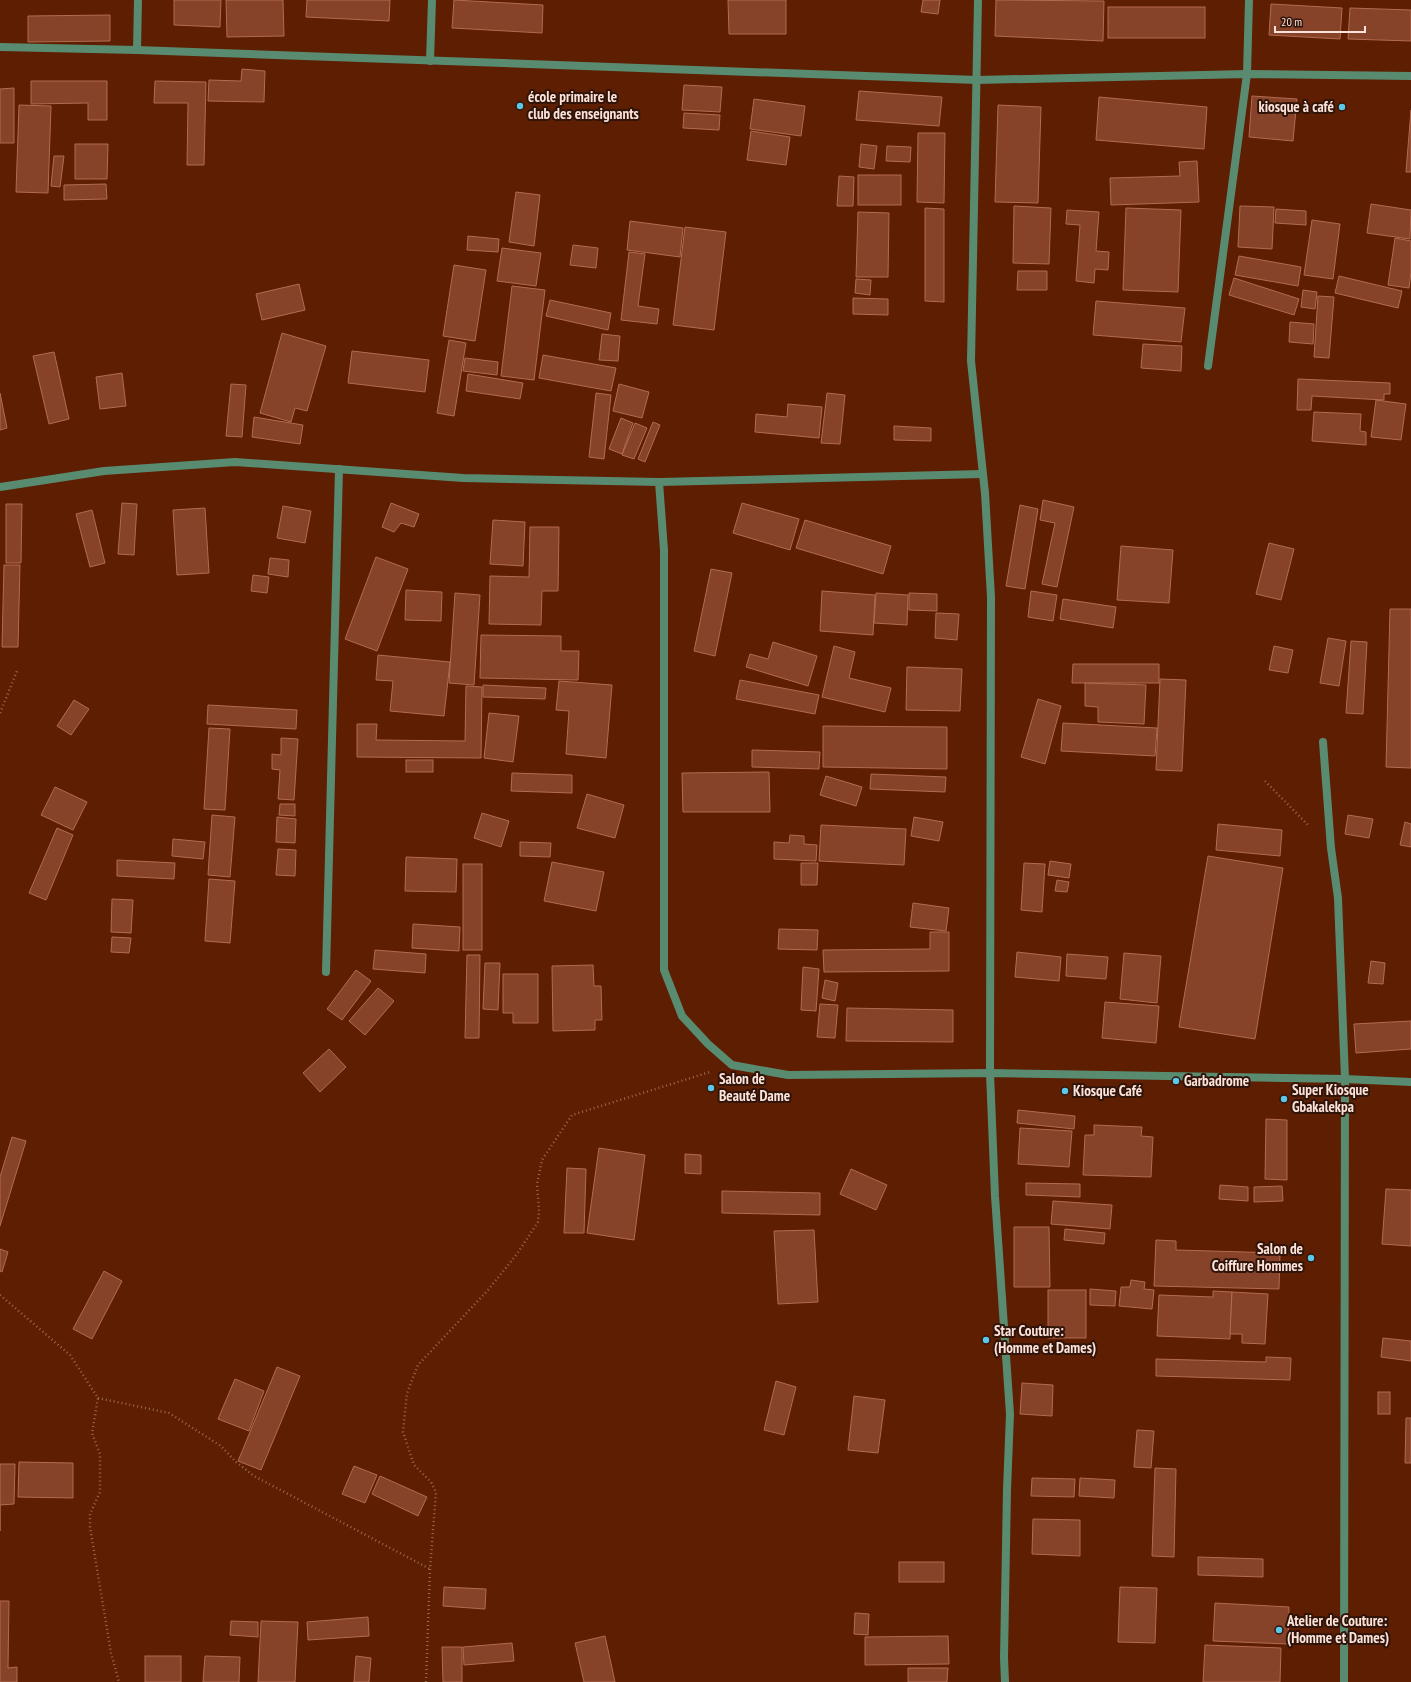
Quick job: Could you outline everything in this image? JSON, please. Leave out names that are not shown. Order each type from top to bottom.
[{"type":"street","points":[[137,50],[138,0]]},
{"type":"street","points":[[430,61],[432,0]]},
{"type":"street","points":[[978,0],[971,361],[986,513],[991,598],[990,1073],[995,1196],[1010,1414],[1004,1658],[1006,1682]]},
{"type":"street","points":[[1208,366],[1247,74],[1249,0]]},
{"type":"street","points":[[0,47],[137,50],[977,80],[1247,74],[1411,76]]},
{"type":"street","points":[[0,487],[104,471],[235,462],[463,478],[659,482],[982,474]]},
{"type":"street","points":[[326,972],[339,469]]},
{"type":"street","points":[[659,482],[664,550],[664,970],[682,1016],[708,1044],[732,1065],[788,1075],[990,1073],[1345,1079],[1411,1082]]},
{"type":"street","points":[[1323,742],[1331,848],[1338,898],[1345,1079],[1344,1682]]},
{"type":"path","points":[[0,713],[17,671]]},
{"type":"path","points":[[1265,781],[1331,848]]},
{"type":"path","points":[[426,1682],[430,1569],[436,1492],[431,1482],[414,1465],[403,1432],[407,1393],[418,1364],[488,1290],[517,1254],[538,1222],[539,1210],[537,1184],[542,1160],[572,1115],[732,1065]]},
{"type":"path","points":[[0,1295],[70,1355],[98,1398],[92,1433],[100,1454],[100,1492],[90,1514],[90,1527],[111,1653],[119,1682]]},
{"type":"path","points":[[98,1398],[169,1413],[221,1446],[236,1462],[254,1476],[430,1569]]},
{"type":"building","points":[[174,0],[221,0],[220,27],[174,25]]},
{"type":"building","points":[[226,0],[283,0],[284,36],[227,37]]},
{"type":"building","points":[[307,0],[390,0],[389,21],[306,17]]},
{"type":"building","points":[[454,0],[543,5],[542,33],[452,28]]},
{"type":"building","points":[[728,0],[786,0],[786,34],[729,34]]},
{"type":"building","points":[[923,0],[940,0],[938,14],[921,12]]},
{"type":"building","points":[[996,0],[1104,1],[1103,41],[995,36]]},
{"type":"building","points":[[1271,4],[1342,8],[1340,39],[1269,35]]},
{"type":"building","points":[[1108,7],[1205,7],[1205,38],[1108,38]]},
{"type":"building","points":[[1350,8],[1411,10],[1411,41],[1348,39]]},
{"type":"building","points":[[110,15],[110,41],[28,42],[28,16]]},
{"type":"building","points":[[242,69],[265,71],[264,102],[208,101],[209,80],[241,81]]},
{"type":"building","points":[[31,81],[107,81],[107,120],[88,120],[88,103],[31,104]]},
{"type":"building","points":[[155,81],[206,82],[204,165],[187,165],[188,103],[154,103]]},
{"type":"building","points":[[684,85],[722,87],[720,112],[682,110]]},
{"type":"building","points":[[14,88],[14,143],[0,143],[0,89]]},
{"type":"building","points":[[859,91],[942,97],[939,126],[856,120]]},
{"type":"building","points":[[1252,96],[1297,99],[1293,141],[1249,137]]},
{"type":"building","points":[[1099,97],[1207,107],[1204,149],[1096,140]]},
{"type":"building","points":[[754,99],[805,106],[801,136],[750,129]]},
{"type":"building","points":[[19,105],[51,106],[48,193],[16,192]]},
{"type":"building","points":[[998,105],[1041,107],[1038,203],[995,202]]},
{"type":"building","points":[[1411,110],[1411,172],[1406,172]]},
{"type":"building","points":[[684,113],[720,115],[719,130],[683,128]]},
{"type":"building","points":[[751,131],[790,137],[786,165],[747,160]]},
{"type":"building","points":[[918,133],[945,133],[944,203],[917,202]]},
{"type":"building","points":[[75,144],[108,144],[107,179],[75,179]]},
{"type":"building","points":[[861,144],[877,146],[874,169],[859,167]]},
{"type":"building","points":[[887,146],[911,147],[910,162],[886,161]]},
{"type":"building","points":[[54,156],[64,156],[60,187],[51,186]]},
{"type":"building","points":[[1197,161],[1199,202],[1111,205],[1110,178],[1180,176],[1179,162]]},
{"type":"building","points":[[858,175],[901,175],[901,205],[858,205]]},
{"type":"building","points":[[839,176],[854,177],[853,206],[837,206]]},
{"type":"building","points":[[106,184],[107,199],[64,200],[64,185]]},
{"type":"building","points":[[516,192],[540,195],[534,246],[509,242]]},
{"type":"building","points":[[1371,204],[1411,210],[1410,239],[1367,233]]},
{"type":"building","points":[[1014,206],[1051,208],[1049,264],[1013,263]]},
{"type":"building","points":[[1240,206],[1274,207],[1272,249],[1238,247]]},
{"type":"building","points":[[925,208],[944,209],[944,302],[925,301]]},
{"type":"building","points":[[1126,208],[1181,210],[1178,292],[1123,290]]},
{"type":"building","points":[[1276,209],[1306,211],[1306,225],[1275,223]]},
{"type":"building","points":[[1067,210],[1099,212],[1096,251],[1109,252],[1108,270],[1095,269],[1094,283],[1076,281],[1080,225],[1066,224]]},
{"type":"building","points":[[858,212],[889,213],[888,277],[856,277]]},
{"type":"building","points":[[1312,220],[1340,224],[1333,279],[1304,275]]},
{"type":"building","points":[[630,221],[683,228],[680,257],[627,250]]},
{"type":"building","points":[[685,227],[726,232],[714,330],[673,325]]},
{"type":"building","points":[[468,236],[499,239],[498,252],[467,250]]},
{"type":"building","points":[[1395,238],[1411,241],[1411,272],[1409,288],[1388,285]]},
{"type":"building","points":[[573,245],[598,248],[596,268],[570,265]]},
{"type":"building","points":[[502,248],[541,253],[536,286],[497,281]]},
{"type":"building","points":[[629,252],[645,254],[638,306],[659,309],[657,324],[621,320]]},
{"type":"building","points":[[1239,256],[1301,267],[1298,286],[1235,275]]},
{"type":"building","points":[[454,265],[486,270],[475,341],[443,336]]},
{"type":"building","points":[[1018,271],[1047,271],[1047,290],[1017,290]]},
{"type":"building","points":[[1339,276],[1402,291],[1398,308],[1335,293]]},
{"type":"building","points":[[1234,278],[1299,299],[1294,315],[1229,295]]},
{"type":"building","points":[[856,279],[871,280],[870,295],[855,293]]},
{"type":"building","points":[[299,284],[305,310],[262,320],[256,294]]},
{"type":"building","points":[[512,286],[545,290],[534,380],[501,376]]},
{"type":"building","points":[[1303,290],[1317,292],[1315,309],[1301,307]]},
{"type":"building","points":[[1318,296],[1334,297],[1329,358],[1314,357]]},
{"type":"building","points":[[853,298],[888,299],[888,315],[853,314]]},
{"type":"building","points":[[550,300],[611,313],[608,330],[546,316]]},
{"type":"building","points":[[1096,301],[1185,308],[1181,342],[1093,335]]},
{"type":"building","points":[[1290,322],[1314,324],[1313,344],[1289,342]]},
{"type":"building","points":[[282,333],[326,346],[307,411],[295,408],[291,422],[260,413]]},
{"type":"building","points":[[602,334],[620,336],[618,361],[599,360]]},
{"type":"building","points":[[449,340],[466,343],[454,416],[437,413]]},
{"type":"building","points":[[1143,344],[1182,346],[1181,371],[1141,368]]},
{"type":"building","points":[[352,351],[429,360],[425,392],[348,383]]},
{"type":"building","points":[[54,352],[69,419],[49,424],[33,356]]},
{"type":"building","points":[[543,355],[616,368],[611,391],[539,378]]},
{"type":"building","points":[[465,358],[498,362],[497,375],[463,371]]},
{"type":"building","points":[[122,373],[126,406],[100,409],[96,377]]},
{"type":"building","points":[[468,374],[523,383],[520,399],[466,391]]},
{"type":"building","points":[[1298,379],[1390,383],[1390,394],[1384,394],[1384,400],[1312,396],[1311,410],[1297,410]]},
{"type":"building","points":[[231,384],[246,385],[242,437],[226,436]]},
{"type":"building","points":[[619,384],[649,392],[642,418],[613,411]]},
{"type":"building","points":[[0,393],[7,428],[0,430]]},
{"type":"building","points":[[596,393],[611,395],[604,459],[589,457]]},
{"type":"building","points":[[827,393],[845,395],[840,444],[821,443]]},
{"type":"building","points":[[1376,400],[1406,404],[1401,440],[1371,437]]},
{"type":"building","points":[[788,404],[822,407],[819,438],[755,432],[756,414],[787,417]]},
{"type":"building","points":[[1314,412],[1361,414],[1360,431],[1366,432],[1366,445],[1312,441]]},
{"type":"building","points":[[254,417],[303,425],[300,444],[252,437]]},
{"type":"building","points":[[621,418],[633,423],[622,454],[609,449]]},
{"type":"building","points":[[653,422],[660,425],[645,462],[638,459]]},
{"type":"building","points":[[635,423],[647,428],[634,459],[622,455]]},
{"type":"building","points":[[894,426],[931,428],[931,441],[894,440]]},
{"type":"building","points":[[1043,500],[1074,507],[1057,587],[1042,584],[1055,523],[1040,520]]},
{"type":"building","points":[[122,503],[137,504],[134,555],[118,554]]},
{"type":"building","points":[[391,503],[419,514],[414,527],[401,523],[394,532],[382,527]]},
{"type":"building","points":[[742,503],[799,519],[790,550],[733,533]]},
{"type":"building","points":[[6,504],[22,504],[21,563],[6,563]]},
{"type":"building","points":[[1020,505],[1038,509],[1025,589],[1006,586]]},
{"type":"building","points":[[283,506],[311,511],[305,543],[277,538]]},
{"type":"building","points":[[205,508],[209,573],[177,575],[173,510]]},
{"type":"building","points":[[92,510],[105,563],[90,567],[76,514]]},
{"type":"building","points":[[493,520],[525,522],[523,566],[490,564]]},
{"type":"building","points":[[805,520],[891,546],[883,574],[796,548]]},
{"type":"building","points":[[530,527],[559,527],[558,591],[542,591],[541,625],[489,624],[490,576],[529,577]]},
{"type":"building","points":[[1269,543],[1294,549],[1281,600],[1256,594]]},
{"type":"building","points":[[1121,546],[1173,550],[1169,603],[1117,600]]},
{"type":"building","points":[[376,557],[408,569],[377,651],[345,639]]},
{"type":"building","points":[[270,558],[289,560],[288,577],[268,574]]},
{"type":"building","points":[[4,565],[20,565],[18,647],[2,647]]},
{"type":"building","points":[[711,569],[732,573],[715,656],[694,651]]},
{"type":"building","points":[[253,575],[269,577],[267,593],[251,591]]},
{"type":"building","points":[[406,590],[442,592],[441,621],[405,620]]},
{"type":"building","points":[[822,591],[875,595],[873,635],[820,631]]},
{"type":"building","points":[[1031,591],[1057,595],[1053,621],[1028,617]]},
{"type":"building","points":[[455,593],[480,595],[474,685],[449,683]]},
{"type":"building","points":[[876,593],[908,595],[907,625],[874,623]]},
{"type":"building","points":[[909,593],[937,594],[937,611],[909,610]]},
{"type":"building","points":[[1063,599],[1116,607],[1113,628],[1060,619]]},
{"type":"building","points":[[1390,609],[1411,609],[1411,768],[1386,767]]},
{"type":"building","points":[[936,613],[959,614],[957,640],[935,638]]},
{"type":"building","points":[[481,635],[561,636],[561,651],[579,651],[578,680],[480,678]]},
{"type":"building","points":[[1328,638],[1346,641],[1339,686],[1320,683]]},
{"type":"building","points":[[1351,641],[1367,642],[1363,714],[1346,713]]},
{"type":"building","points":[[773,642],[817,656],[808,686],[746,667],[750,654],[768,659]]},
{"type":"building","points":[[834,646],[855,652],[849,678],[891,688],[885,712],[822,697]]},
{"type":"building","points":[[1274,646],[1293,650],[1288,673],[1269,670]]},
{"type":"building","points":[[378,655],[450,662],[444,716],[390,711],[393,681],[376,680]]},
{"type":"building","points":[[1073,664],[1159,664],[1159,683],[1072,683]]},
{"type":"building","points":[[907,667],[962,669],[960,711],[906,710]]},
{"type":"building","points":[[1160,679],[1186,680],[1182,771],[1156,770]]},
{"type":"building","points":[[740,680],[819,695],[815,714],[736,699]]},
{"type":"building","points":[[559,681],[612,685],[606,758],[566,754],[569,711],[556,710]]},
{"type":"building","points":[[1085,683],[1146,685],[1144,724],[1098,722],[1098,707],[1085,706]]},
{"type":"building","points":[[483,685],[546,688],[545,699],[483,697]]},
{"type":"building","points":[[466,686],[482,687],[481,758],[357,757],[357,724],[377,724],[376,740],[465,741]]},
{"type":"building","points":[[1038,699],[1061,706],[1045,764],[1021,757]]},
{"type":"building","points":[[74,700],[89,709],[71,735],[57,726]]},
{"type":"building","points":[[208,705],[297,710],[296,729],[207,724]]},
{"type":"building","points":[[489,713],[519,716],[513,762],[484,758]]},
{"type":"building","points":[[1063,723],[1157,728],[1155,756],[1061,751]]},
{"type":"building","points":[[823,726],[947,727],[947,769],[823,767]]},
{"type":"building","points":[[209,728],[230,729],[225,810],[204,809]]},
{"type":"building","points":[[281,738],[298,739],[294,800],[278,799],[280,770],[272,769],[272,754],[281,755]]},
{"type":"building","points":[[752,750],[820,752],[819,769],[752,767]]},
{"type":"building","points":[[406,760],[433,760],[433,772],[406,772]]},
{"type":"building","points":[[769,772],[770,812],[683,812],[682,773]]},
{"type":"building","points":[[512,773],[572,775],[572,793],[511,791]]},
{"type":"building","points":[[871,774],[946,777],[945,792],[870,789]]},
{"type":"building","points":[[826,776],[862,787],[856,806],[820,795]]},
{"type":"building","points":[[55,787],[87,802],[73,830],[41,815]]},
{"type":"building","points":[[587,794],[624,805],[615,838],[577,828]]},
{"type":"building","points":[[280,804],[295,804],[295,816],[279,815]]},
{"type":"building","points":[[482,813],[509,821],[501,847],[474,838]]},
{"type":"building","points":[[212,815],[235,817],[230,877],[208,875]]},
{"type":"building","points":[[1348,815],[1373,819],[1369,838],[1345,834]]},
{"type":"building","points":[[277,817],[296,819],[295,843],[276,842]]},
{"type":"building","points":[[914,817],[943,822],[939,841],[911,836]]},
{"type":"building","points":[[1405,822],[1411,824],[1411,847],[1400,845]]},
{"type":"building","points":[[1218,824],[1282,830],[1280,856],[1216,850]]},
{"type":"building","points":[[821,825],[906,829],[904,865],[819,861]]},
{"type":"building","points":[[57,828],[73,835],[46,900],[29,893]]},
{"type":"building","points":[[790,835],[804,836],[804,844],[817,845],[816,861],[774,859],[774,842],[789,843]]},
{"type":"building","points":[[173,839],[205,842],[203,859],[172,856]]},
{"type":"building","points":[[520,842],[551,843],[550,857],[520,856]]},
{"type":"building","points":[[278,849],[296,850],[295,876],[276,875]]},
{"type":"building","points":[[1208,856],[1283,868],[1255,1039],[1179,1027]]},
{"type":"building","points":[[406,857],[457,859],[456,892],[405,891]]},
{"type":"building","points":[[117,860],[175,863],[174,879],[117,876]]},
{"type":"building","points":[[1050,861],[1071,864],[1069,878],[1048,875]]},
{"type":"building","points":[[552,862],[604,872],[596,911],[544,901]]},
{"type":"building","points":[[801,863],[818,863],[817,885],[801,885]]},
{"type":"building","points":[[1024,863],[1045,864],[1042,912],[1021,910]]},
{"type":"building","points":[[463,864],[482,864],[482,950],[463,950]]},
{"type":"building","points":[[209,879],[235,881],[230,943],[205,941]]},
{"type":"building","points":[[1057,880],[1069,882],[1067,892],[1055,891]]},
{"type":"building","points":[[112,899],[133,900],[131,933],[111,932]]},
{"type":"building","points":[[913,903],[949,908],[946,931],[910,927]]},
{"type":"building","points":[[413,924],[460,927],[459,951],[412,948]]},
{"type":"building","points":[[779,929],[818,930],[817,950],[778,949]]},
{"type":"building","points":[[930,932],[949,932],[949,971],[824,972],[823,950],[930,949]]},
{"type":"building","points":[[112,937],[131,938],[129,953],[111,952]]},
{"type":"building","points":[[375,950],[426,954],[425,973],[373,969]]},
{"type":"building","points":[[1017,952],[1061,957],[1059,981],[1015,977]]},
{"type":"building","points":[[1124,953],[1161,956],[1157,1003],[1120,999]]},
{"type":"building","points":[[1067,954],[1108,957],[1106,979],[1066,976]]},
{"type":"building","points":[[467,955],[480,955],[479,1038],[465,1038]]},
{"type":"building","points":[[1371,961],[1385,963],[1383,984],[1368,983]]},
{"type":"building","points":[[485,963],[500,963],[498,1010],[483,1009]]},
{"type":"building","points":[[593,965],[594,986],[601,986],[602,1020],[595,1020],[595,1030],[553,1031],[552,966]]},
{"type":"building","points":[[803,967],[819,969],[816,1011],[801,1010]]},
{"type":"building","points":[[356,970],[371,981],[342,1020],[327,1009]]},
{"type":"building","points":[[503,974],[538,974],[538,1023],[513,1023],[513,1013],[503,1013]]},
{"type":"building","points":[[825,980],[838,983],[835,1001],[822,998]]},
{"type":"building","points":[[378,988],[394,1001],[365,1035],[349,1021]]},
{"type":"building","points":[[1105,1002],[1159,1006],[1156,1043],[1102,1038]]},
{"type":"building","points":[[820,1004],[838,1005],[835,1038],[817,1037]]},
{"type":"building","points":[[847,1008],[953,1010],[953,1042],[846,1041]]},
{"type":"building","points":[[1411,1021],[1411,1049],[1356,1053],[1354,1024]]},
{"type":"building","points":[[329,1049],[346,1067],[320,1092],[303,1073]]},
{"type":"building","points":[[1018,1110],[1075,1116],[1074,1129],[1017,1123]]},
{"type":"building","points":[[1266,1119],[1287,1120],[1287,1180],[1265,1179]]},
{"type":"building","points":[[1094,1125],[1142,1127],[1141,1136],[1153,1137],[1151,1177],[1083,1175],[1085,1135],[1094,1135]]},
{"type":"building","points":[[1020,1128],[1072,1131],[1069,1167],[1018,1164]]},
{"type":"building","points":[[12,1137],[26,1141],[0,1226],[0,1177]]},
{"type":"building","points":[[599,1148],[645,1155],[634,1240],[587,1233]]},
{"type":"building","points":[[685,1154],[701,1155],[701,1174],[685,1173]]},
{"type":"building","points":[[567,1168],[586,1169],[584,1233],[564,1233]]},
{"type":"building","points":[[851,1169],[887,1185],[876,1210],[840,1194]]},
{"type":"building","points":[[1026,1183],[1080,1184],[1080,1197],[1026,1195]]},
{"type":"building","points":[[1220,1185],[1248,1187],[1248,1201],[1219,1199]]},
{"type":"building","points":[[1282,1186],[1283,1201],[1254,1202],[1254,1187]]},
{"type":"building","points":[[1386,1189],[1411,1190],[1411,1246],[1382,1244]]},
{"type":"building","points":[[722,1191],[820,1193],[820,1215],[722,1213]]},
{"type":"building","points":[[1053,1201],[1112,1205],[1110,1229],[1051,1224]]},
{"type":"building","points":[[1014,1227],[1049,1227],[1050,1287],[1014,1287]]},
{"type":"building","points":[[1065,1229],[1105,1233],[1104,1244],[1064,1240]]},
{"type":"building","points":[[814,1230],[818,1302],[778,1304],[774,1231]]},
{"type":"building","points":[[1156,1240],[1176,1241],[1176,1250],[1280,1253],[1279,1289],[1154,1286]]},
{"type":"building","points":[[0,1249],[8,1252],[2,1272],[0,1271]]},
{"type":"building","points":[[104,1271],[122,1281],[92,1339],[73,1329]]},
{"type":"building","points":[[1131,1280],[1145,1282],[1144,1289],[1154,1290],[1152,1309],[1119,1306],[1121,1287],[1130,1287]]},
{"type":"building","points":[[1090,1289],[1116,1291],[1115,1306],[1090,1305]]},
{"type":"building","points":[[1048,1290],[1086,1290],[1086,1338],[1048,1338]]},
{"type":"building","points":[[1213,1291],[1232,1292],[1230,1339],[1157,1336],[1159,1295],[1213,1297]]},
{"type":"building","points":[[1232,1292],[1268,1294],[1265,1344],[1242,1343],[1242,1334],[1230,1334]]},
{"type":"building","points":[[1383,1338],[1411,1341],[1411,1361],[1381,1357]]},
{"type":"building","points":[[1266,1357],[1291,1358],[1290,1380],[1156,1376],[1156,1359],[1266,1362]]},
{"type":"building","points":[[277,1367],[300,1376],[261,1470],[238,1461]]},
{"type":"building","points":[[235,1379],[264,1391],[249,1431],[218,1419]]},
{"type":"building","points":[[776,1381],[796,1387],[784,1435],[764,1430]]},
{"type":"building","points":[[1022,1383],[1053,1385],[1052,1416],[1020,1414]]},
{"type":"building","points":[[1378,1392],[1390,1392],[1390,1414],[1378,1414]]},
{"type":"building","points":[[854,1396],[885,1400],[878,1453],[848,1450]]},
{"type":"building","points":[[1406,1418],[1411,1418],[1411,1463],[1405,1463]]},
{"type":"building","points":[[1137,1430],[1154,1431],[1151,1468],[1134,1467]]},
{"type":"building","points":[[19,1462],[73,1463],[73,1498],[18,1497]]},
{"type":"building","points":[[0,1464],[15,1464],[14,1504],[0,1505]]},
{"type":"building","points":[[354,1466],[377,1475],[365,1503],[342,1494]]},
{"type":"building","points":[[1155,1468],[1176,1469],[1174,1557],[1152,1556]]},
{"type":"building","points":[[380,1476],[427,1497],[418,1516],[372,1494]]},
{"type":"building","points":[[1032,1478],[1075,1479],[1074,1497],[1031,1496]]},
{"type":"building","points":[[1080,1478],[1115,1480],[1114,1498],[1079,1496]]},
{"type":"building","points":[[1033,1519],[1080,1520],[1080,1556],[1032,1554]]},
{"type":"building","points":[[1198,1557],[1263,1559],[1263,1577],[1198,1575]]},
{"type":"building","points":[[899,1562],[944,1562],[944,1582],[899,1582]]},
{"type":"building","points":[[444,1587],[486,1589],[485,1609],[443,1606]]},
{"type":"building","points":[[1120,1587],[1157,1588],[1155,1643],[1118,1642]]},
{"type":"building","points":[[0,1601],[9,1601],[8,1668],[17,1667],[17,1682],[0,1682]]},
{"type":"building","points":[[1215,1603],[1289,1607],[1288,1644],[1213,1641]]},
{"type":"building","points":[[855,1613],[869,1614],[868,1635],[854,1634]]},
{"type":"building","points":[[368,1617],[369,1636],[308,1640],[307,1622]]},
{"type":"building","points":[[231,1621],[258,1622],[258,1637],[230,1635]]},
{"type":"building","points":[[261,1621],[298,1622],[295,1682],[258,1682]]},
{"type":"building","points":[[605,1636],[615,1682],[584,1682],[575,1643]]},
{"type":"building","points":[[948,1636],[949,1664],[865,1665],[865,1637]]},
{"type":"building","points":[[512,1643],[514,1661],[464,1665],[463,1647]]},
{"type":"building","points":[[1205,1645],[1281,1648],[1280,1682],[1203,1682]]},
{"type":"building","points":[[442,1647],[462,1647],[462,1682],[443,1682]]},
{"type":"building","points":[[145,1656],[181,1656],[181,1682],[145,1682]]},
{"type":"building","points":[[205,1656],[240,1657],[239,1682],[203,1682]]},
{"type":"building","points":[[356,1656],[371,1658],[369,1682],[354,1682]]},
{"type":"building","points":[[908,1668],[948,1668],[947,1682],[908,1682]]},
{"type":"place","name":"école primaire le club des enseignants","points":[[520,106]]},
{"type":"place","name":"kiosque à café","points":[[1342,107]]},
{"type":"place","name":"Garbadrome","points":[[1176,1081]]},
{"type":"place","name":"Salon de Beauté Dame","points":[[711,1088]]},
{"type":"place","name":"Kiosque Café","points":[[1065,1091]]},
{"type":"place","name":"Super Kiosque Gbakalekpa","points":[[1284,1099]]},
{"type":"place","name":"Salon de Coiffure Hommes","points":[[1311,1258]]},
{"type":"place","name":"Star Couture: (Homme et Dames)","points":[[986,1340]]},
{"type":"place","name":"Atelier de Couture: (Homme et Dames)","points":[[1279,1630]]}]
